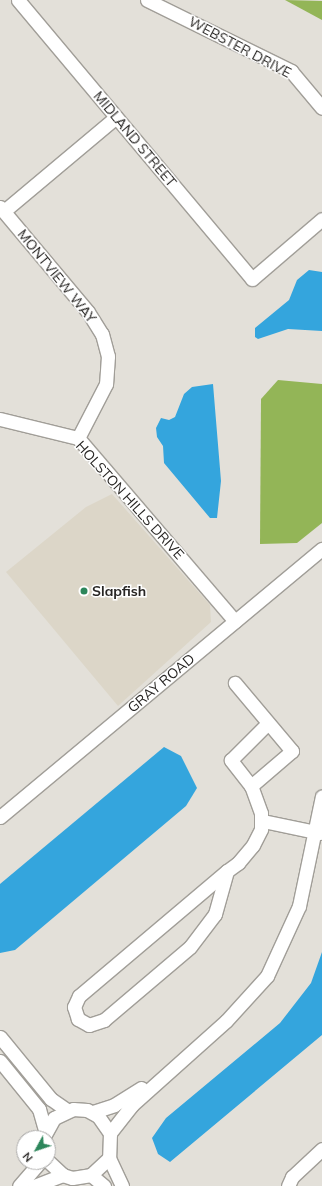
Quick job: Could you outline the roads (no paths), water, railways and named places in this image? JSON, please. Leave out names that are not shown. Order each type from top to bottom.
[{"type":"street","name":"MIDLAND STREET","points":[[18,0],[252,279],[322,219]]},
{"type":"street","name":"WEBSTER DRIVE","points":[[147,0],[286,69],[322,108]]},
{"type":"street","points":[[2,209],[116,117]]},
{"type":"street","name":"MONTVIEW WAY","points":[[2,209],[88,312],[102,334],[108,356],[106,384],[78,438]]},
{"type":"street","name":"HOLSTON HILLS DRIVE","points":[[0,419],[78,438],[235,621]]},
{"type":"street","name":"GRAY ROAD","points":[[0,817],[322,549]]},
{"type":"street","points":[[235,683],[292,751],[251,786]]},
{"type":"street","points":[[227,870],[215,914],[190,947],[104,1020],[89,1025],[78,1019],[74,1007],[79,996],[227,870],[247,853],[263,822],[251,786],[231,760],[268,723]]},
{"type":"street","points":[[110,1133],[159,1078],[226,1022],[267,976],[299,906],[317,833],[322,796]]},
{"type":"street","points":[[263,822],[317,833]]},
{"type":"street","points":[[0,1037],[51,1099],[67,1110]]},
{"type":"street","points":[[0,1060],[39,1109],[43,1130]]},
{"type":"street","points":[[93,1112],[114,1105],[159,1078]]},
{"type":"street","points":[[46,1130],[54,1118],[67,1110],[80,1109],[93,1112],[104,1121],[110,1133],[109,1158],[122,1186]]},
{"type":"street","points":[[288,1186],[292,1177],[322,1149]]},
{"type":"street","points":[[56,1168],[63,1175],[77,1178],[91,1176],[109,1158]]},
{"type":"street","points":[[19,1186],[33,1170]]},
{"type":"street","points":[[34,1186],[63,1175]]},
{"type":"street","points":[[91,1176],[104,1186]]},
{"type":"water","points":[[309,270],[322,272],[322,331],[288,329],[258,339],[255,337],[255,328],[289,300],[297,280]]},
{"type":"water","points":[[213,384],[221,481],[217,518],[210,518],[164,463],[163,446],[157,437],[156,428],[161,418],[169,420],[175,417],[184,394],[192,387]]},
{"type":"water","points":[[164,747],[181,756],[197,788],[186,806],[15,950],[0,953],[0,884]]},
{"type":"water","points":[[322,952],[322,1035],[170,1162],[158,1154],[152,1138],[166,1118],[280,1023],[311,983]]},
{"type":"place","name":"Slapfish","points":[[84,591]]}]
